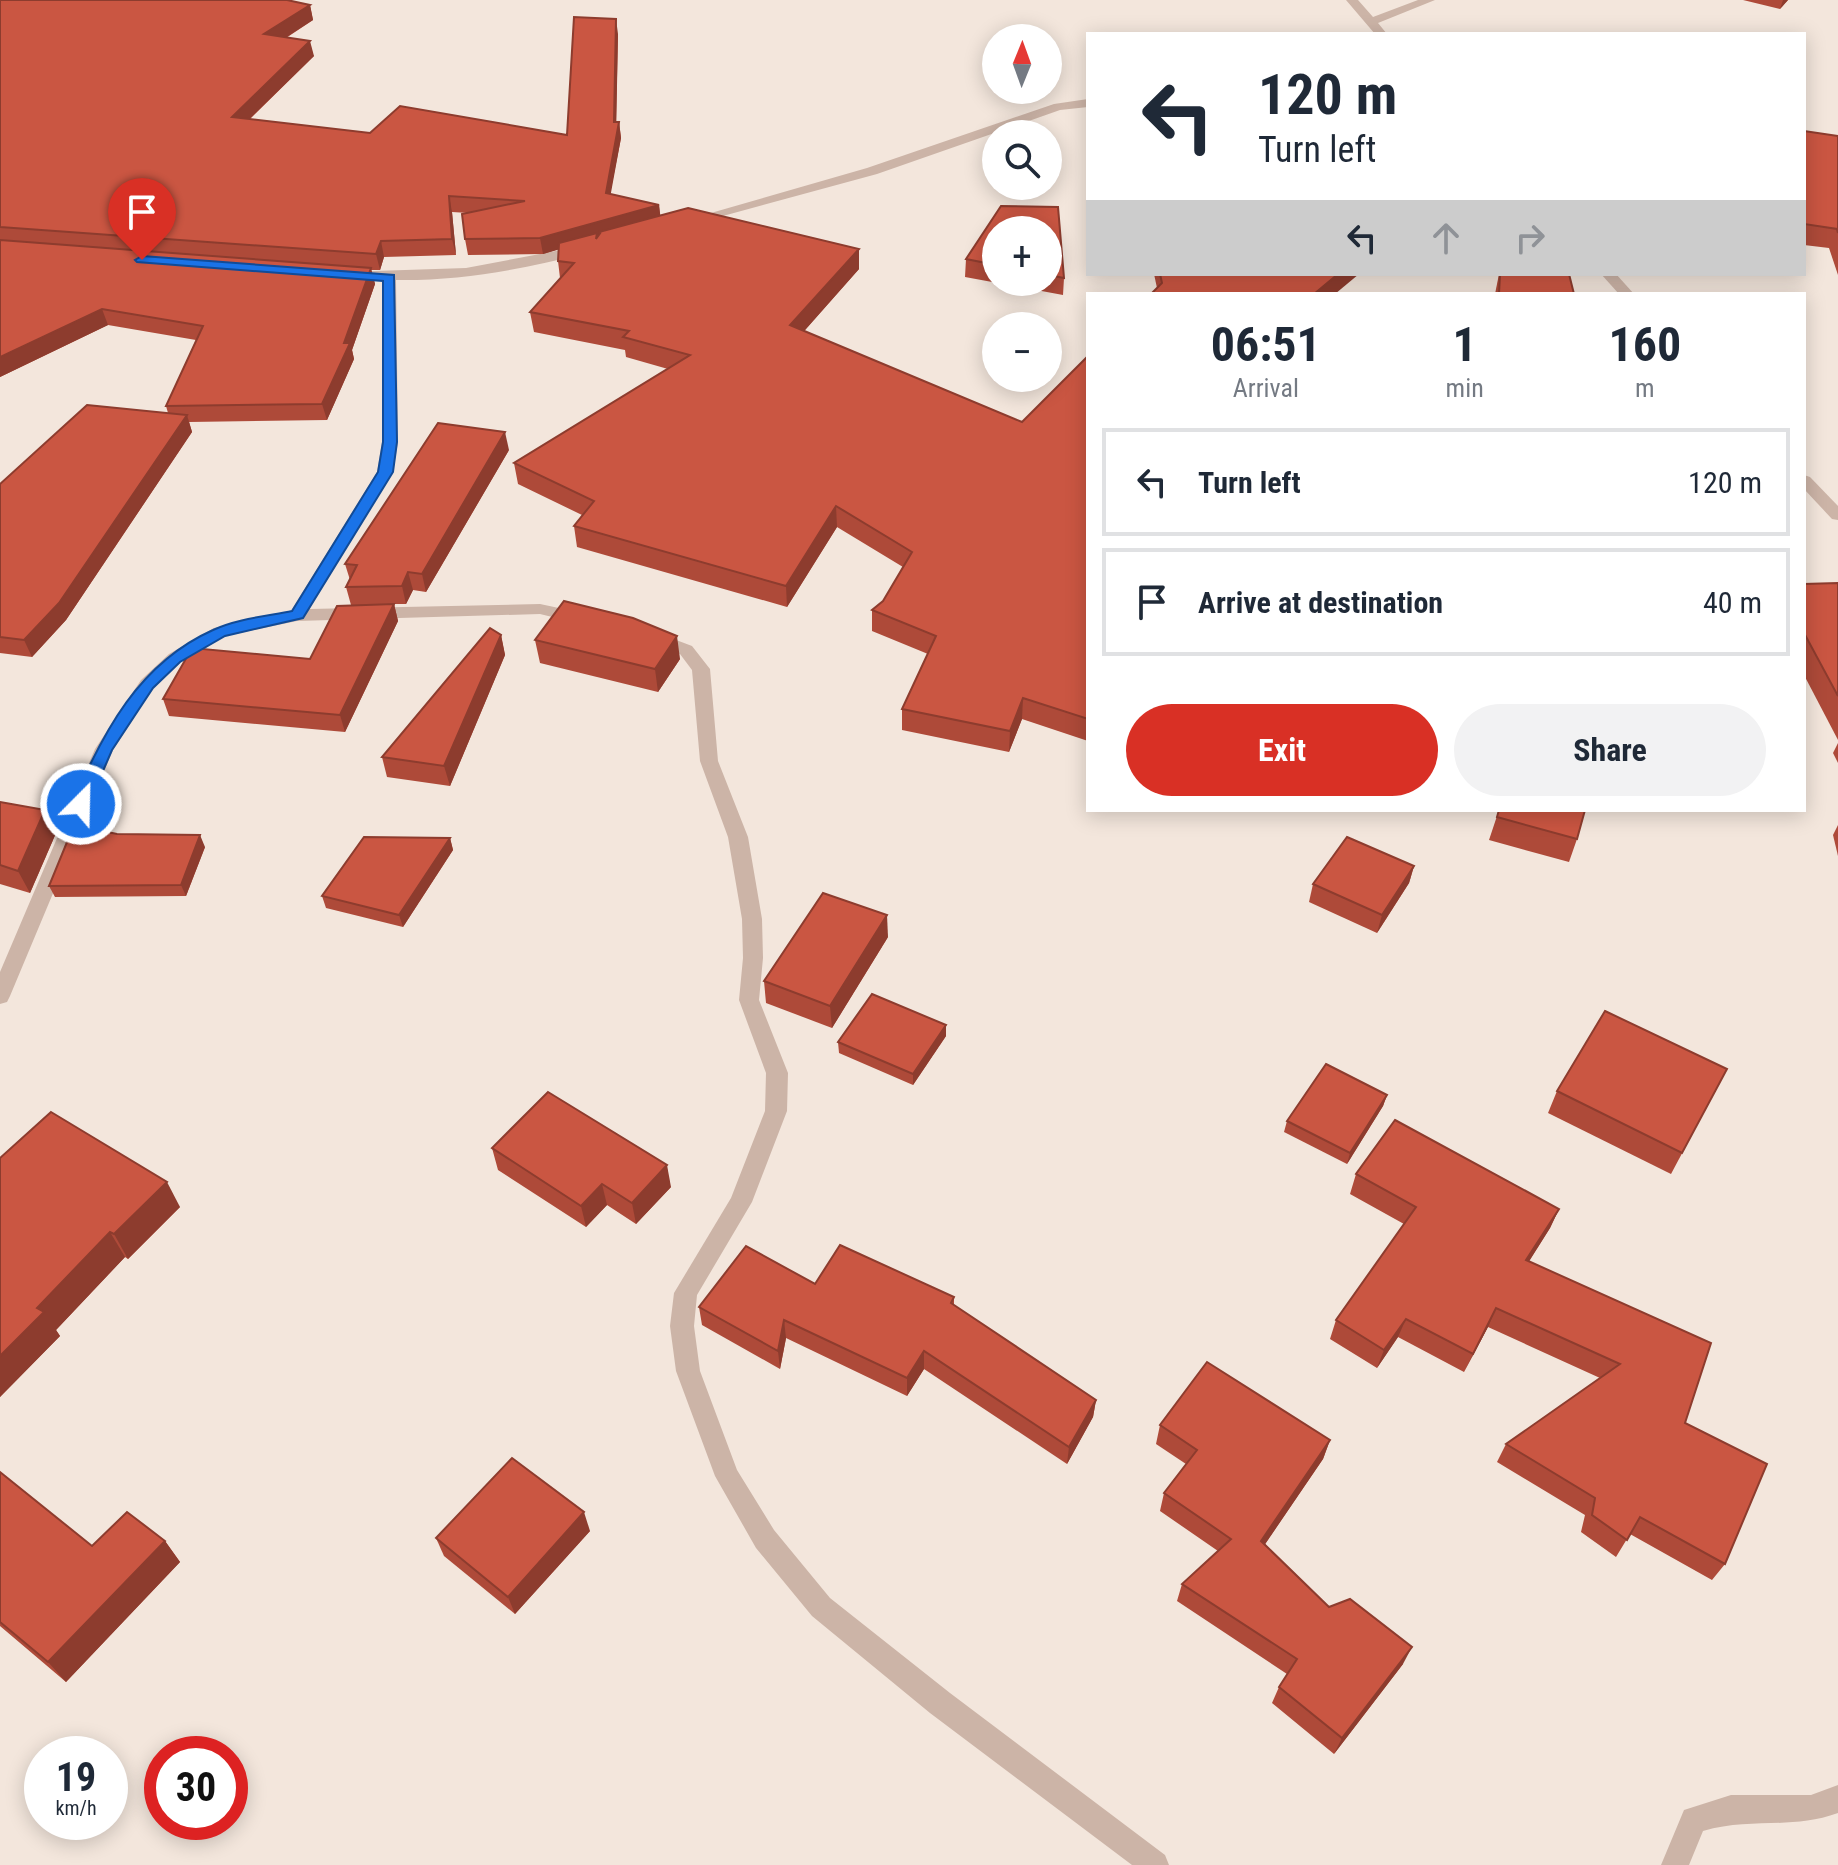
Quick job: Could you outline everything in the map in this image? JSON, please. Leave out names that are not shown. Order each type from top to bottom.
[{"type":"street","points":[[1352,0],[1379,32]]},
{"type":"street","points":[[1371,22],[1429,0]]},
{"type":"street","points":[[679,224],[872,171],[1058,107],[1086,103]]},
{"type":"street","points":[[326,273],[389,278],[457,275],[521,267],[593,247]]},
{"type":"street","points":[[1610,276],[1625,292]]},
{"type":"street","points":[[297,615],[385,472],[390,442],[389,278]]},
{"type":"street","points":[[1806,482],[1838,515]]},
{"type":"street","points":[[0,996],[104,749],[147,684],[175,658],[220,632],[297,615],[540,609],[601,623]]},
{"type":"street","points":[[628,630],[686,650],[701,669],[709,761],[738,837],[752,919],[753,958],[749,1000],[777,1073],[776,1111],[741,1202],[686,1293],[682,1326],[688,1371],[727,1476],[765,1539],[821,1607],[940,1703],[1155,1865]]},
{"type":"street","points":[[1675,1865],[1694,1820],[1731,1809],[1811,1809],[1838,1799]]},
{"type":"building","points":[[0,0],[287,0],[310,5],[264,34],[310,41],[232,117],[370,133],[400,106],[567,135],[574,17],[616,19],[614,122],[619,122],[606,193],[659,205],[540,238],[465,239],[462,214],[525,201],[449,196],[452,239],[381,241],[376,254],[0,227]]},
{"type":"building","points":[[1806,131],[1838,136],[1838,233],[1837,229],[1806,224]]},
{"type":"building","points":[[1001,206],[1058,207],[1059,216],[994,216]]},
{"type":"building","points":[[688,208],[859,249],[790,325],[1022,422],[1052,392],[1062,392],[1062,382],[1086,358],[1086,718],[1023,698],[1010,731],[902,709],[936,636],[872,610],[883,601],[912,552],[836,506],[786,586],[574,526],[594,501],[514,463],[690,355],[623,337],[629,331],[530,312],[574,263],[558,261],[559,243],[597,233],[596,239],[601,232]]},
{"type":"building","points":[[982,235],[982,262],[966,259]]},
{"type":"building","points":[[0,240],[371,268],[344,343],[350,343],[322,404],[166,406],[203,326],[102,309],[0,357]]},
{"type":"building","points":[[1160,276],[1336,276],[1316,292],[1153,292],[1162,283]]},
{"type":"building","points":[[1500,276],[1570,276],[1574,292],[1499,292]]},
{"type":"building","points":[[87,405],[187,415],[59,603],[24,640],[0,637],[0,484]]},
{"type":"building","points":[[438,423],[505,432],[422,574],[408,572],[402,586],[346,587],[357,565],[345,564]]},
{"type":"building","points":[[1838,583],[1838,696],[1806,637],[1806,584]]},
{"type":"building","points":[[564,601],[633,618],[677,636],[655,669],[535,640]]},
{"type":"building","points":[[394,604],[340,715],[163,699],[192,648],[310,659],[337,606]]},
{"type":"building","points":[[490,628],[501,635],[444,766],[382,757]]},
{"type":"building","points":[[0,802],[45,810],[18,871],[0,865]]},
{"type":"building","points":[[1498,812],[1584,812],[1577,839],[1497,817]]},
{"type":"building","points":[[74,825],[117,834],[200,835],[181,885],[49,886]]},
{"type":"building","points":[[364,837],[450,838],[399,915],[322,896]]},
{"type":"building","points":[[1347,837],[1414,866],[1382,915],[1313,884]]},
{"type":"building","points":[[823,893],[887,915],[830,1006],[764,981]]},
{"type":"building","points":[[872,994],[946,1025],[913,1074],[838,1042]]},
{"type":"building","points":[[1605,1011],[1727,1069],[1682,1153],[1557,1091]]},
{"type":"building","points":[[1326,1064],[1387,1095],[1350,1153],[1287,1121]]},
{"type":"building","points":[[548,1092],[667,1165],[632,1203],[602,1184],[581,1206],[492,1148]]},
{"type":"building","points":[[51,1112],[167,1182],[114,1234],[110,1232],[37,1308],[44,1312],[0,1356],[0,1158]]},
{"type":"building","points":[[1395,1120],[1559,1209],[1526,1260],[1711,1343],[1685,1423],[1767,1464],[1725,1564],[1640,1517],[1627,1540],[1592,1515],[1595,1498],[1506,1444],[1620,1364],[1496,1308],[1473,1354],[1406,1319],[1384,1350],[1336,1320],[1416,1207],[1356,1174]]},
{"type":"building","points":[[840,1245],[954,1297],[951,1303],[1096,1400],[1069,1447],[924,1351],[907,1378],[784,1320],[778,1351],[699,1307],[746,1246],[815,1284]]},
{"type":"building","points":[[1207,1362],[1330,1440],[1261,1541],[1329,1607],[1350,1599],[1412,1647],[1342,1738],[1279,1687],[1297,1659],[1182,1584],[1231,1539],[1164,1493],[1197,1450],[1160,1425]]},
{"type":"building","points":[[512,1458],[584,1512],[508,1597],[436,1538]]},
{"type":"building","points":[[0,1472],[92,1546],[127,1512],[165,1541],[48,1662],[0,1622]]},
{"type":"route","points":[[81,804],[104,749],[147,684],[175,658],[220,632],[297,615],[385,472],[390,442],[389,278],[142,260]]}]
